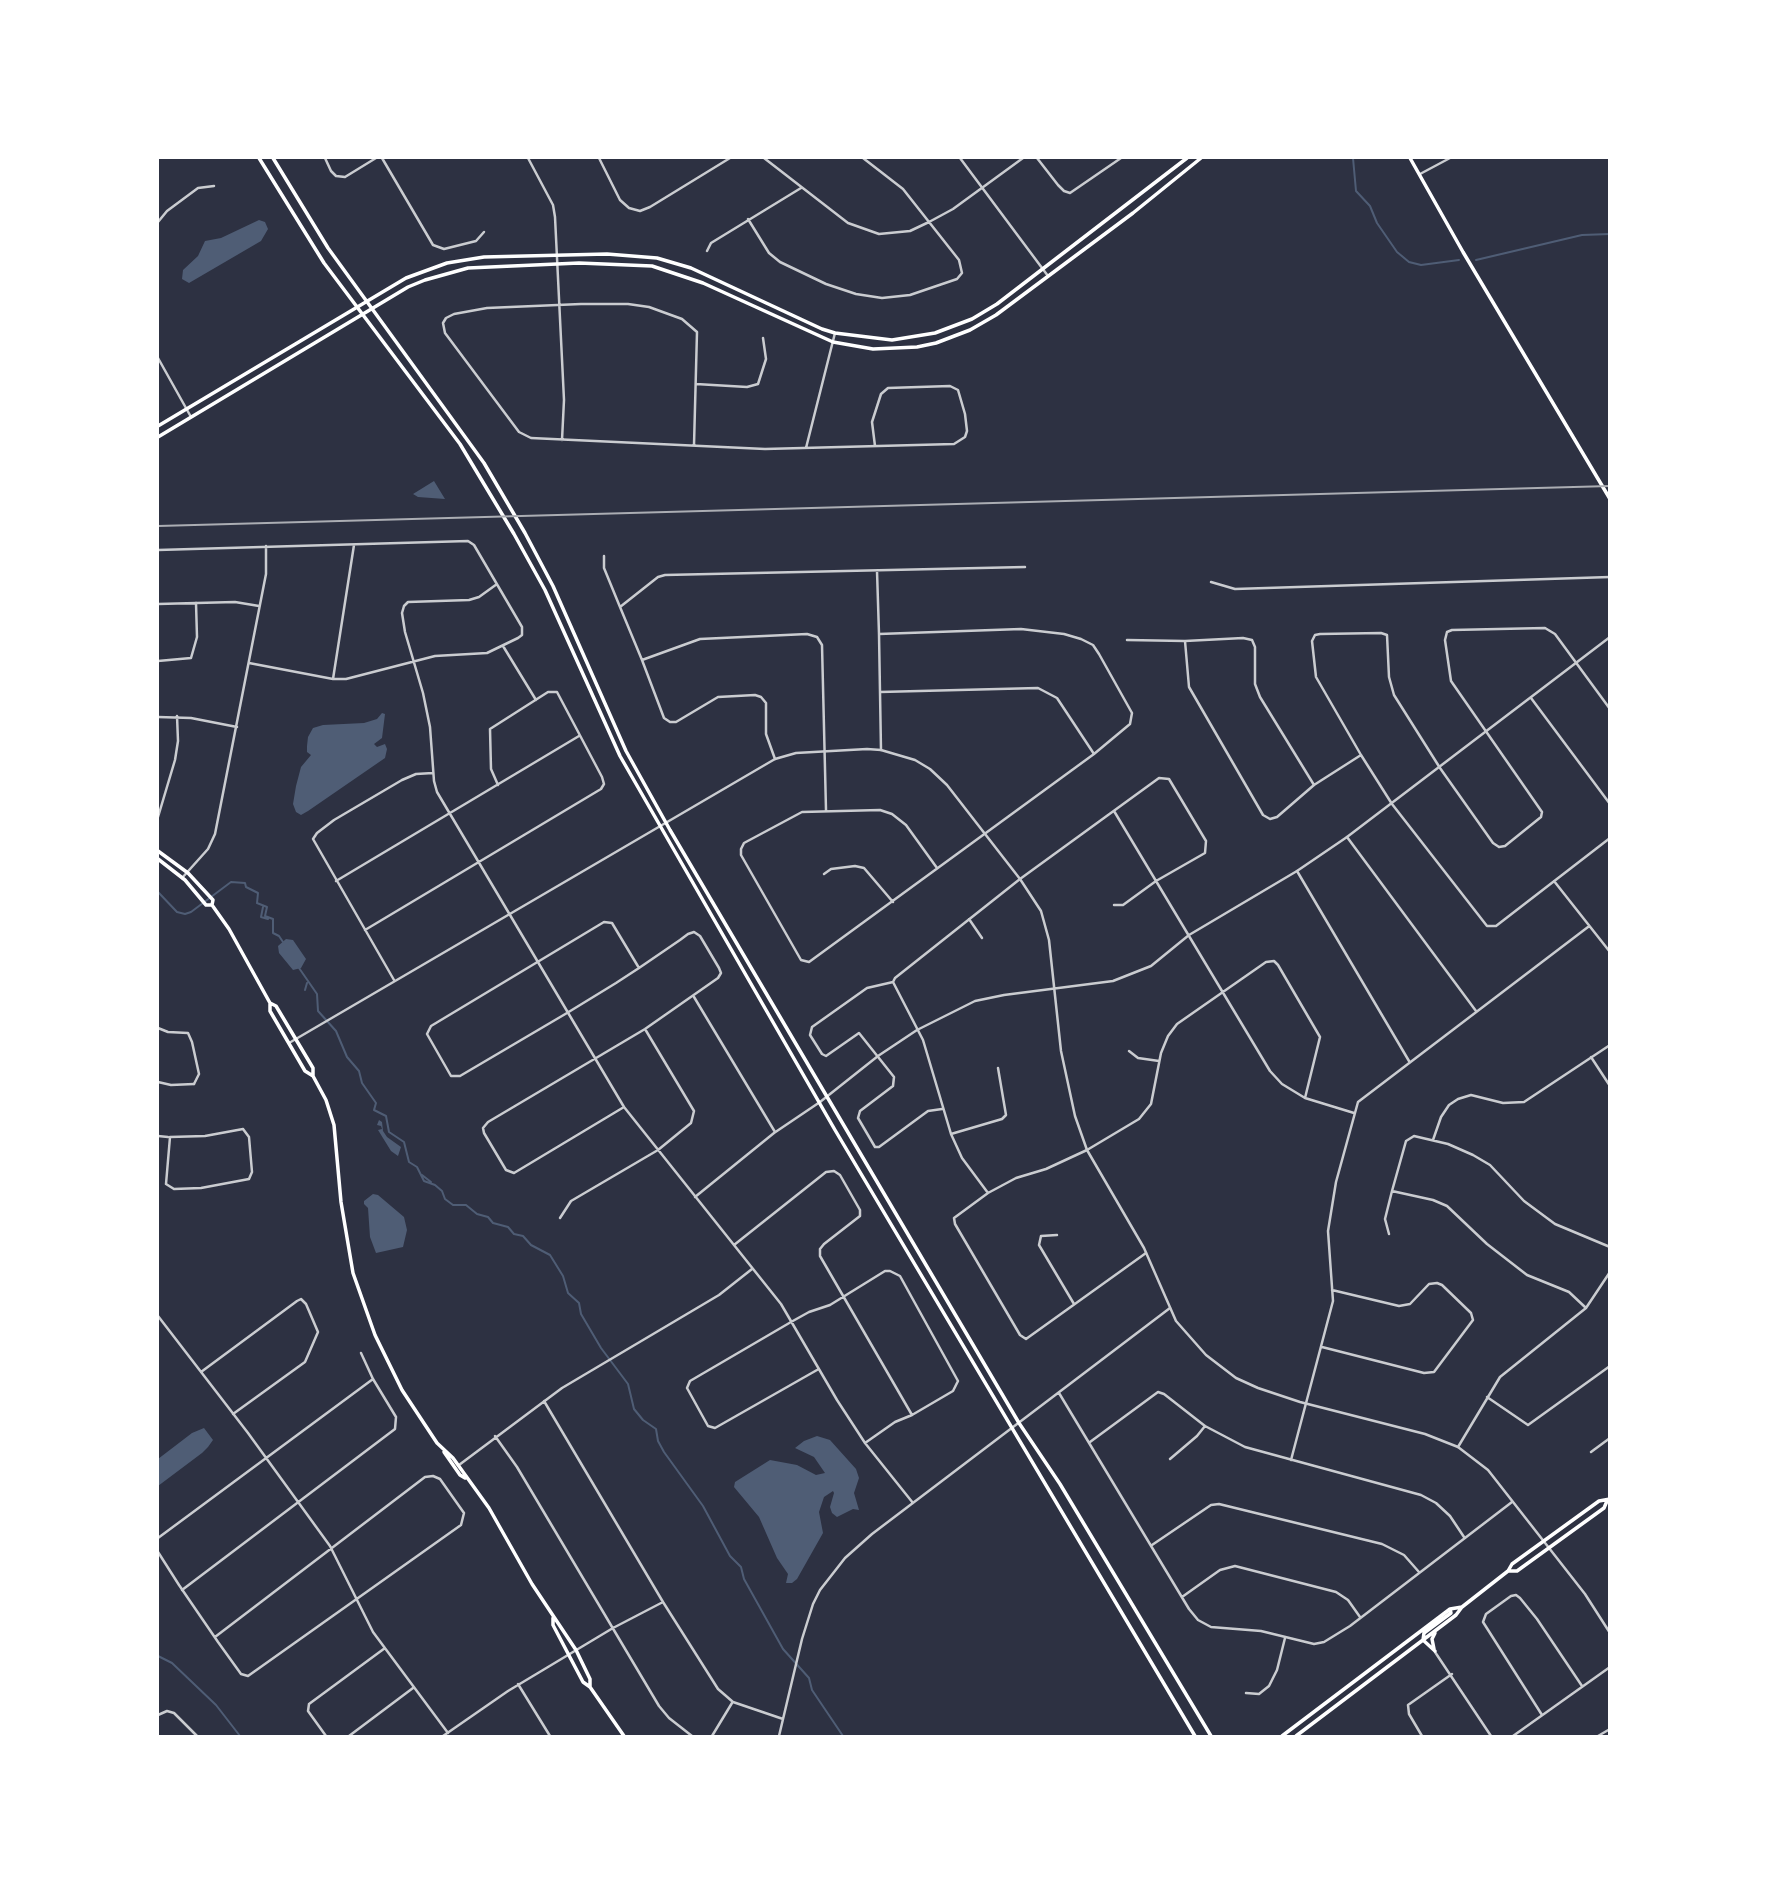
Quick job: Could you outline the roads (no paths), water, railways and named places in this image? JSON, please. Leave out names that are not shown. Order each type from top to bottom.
[{"type":"main road","points":[[259,158],[324,263],[460,444],[514,534],[545,590],[620,756],[820,1102],[1195,1737]]},
{"type":"main road","points":[[273,158],[328,248],[453,418],[525,533],[553,586],[626,751],[667,824],[1019,1423],[1060,1484],[1211,1737]]},
{"type":"main road","points":[[158,426],[406,278],[447,263],[495,256],[638,255],[680,264],[835,333],[892,340],[935,333],[986,312],[1187,158]]},
{"type":"main road","points":[[158,438],[408,287],[446,274],[490,266],[636,264],[669,270],[703,283],[833,342],[873,349],[917,347],[936,343],[983,324],[1133,213],[1201,158]]},
{"type":"main road","points":[[1410,158],[1609,499]]},
{"type":"main road","points":[[158,851],[188,872],[213,900],[212,905],[229,929],[270,1003],[270,1011],[305,1071],[313,1076]]},
{"type":"main road","points":[[158,859],[182,878],[206,905],[212,905]]},
{"type":"main road","points":[[270,1003],[276,1006],[313,1068],[313,1076],[326,1100],[334,1125],[341,1202],[353,1273],[375,1335],[402,1390],[443,1450],[489,1508],[553,1618],[553,1625],[573,1652],[583,1682],[590,1687],[624,1737]]},
{"type":"main road","points":[[1435,1651],[1433,1634],[1462,1607],[1508,1571],[1512,1564],[1599,1502],[1609,1499]]},
{"type":"main road","points":[[1508,1571],[1517,1571],[1548,1549],[1604,1508],[1609,1499]]},
{"type":"main road","points":[[1282,1737],[1450,1609],[1462,1607]]},
{"type":"main road","points":[[1423,1640],[1424,1633],[1451,1613],[1450,1609]]},
{"type":"main road","points":[[1296,1737],[1446,1623]]},
{"type":"main road","points":[[1423,1640],[1435,1651]]},
{"type":"main road","points":[[1342,1691],[1347,1698]]},
{"type":"street","points":[[325,158],[336,176],[345,177],[376,158]]},
{"type":"street","points":[[382,158],[433,245],[444,249],[466,244],[477,241],[484,232]]},
{"type":"street","points":[[530,158],[552,205],[558,254],[564,400],[562,440]]},
{"type":"street","points":[[599,158],[620,200],[629,208],[640,211],[730,158]]},
{"type":"street","points":[[764,158],[848,223],[866,231],[897,233],[910,231],[929,222],[1023,158]]},
{"type":"street","points":[[748,219],[769,253],[780,262],[846,291],[883,298],[910,295],[957,279],[962,273],[959,260],[903,188],[863,158]]},
{"type":"street","points":[[960,158],[1048,276]]},
{"type":"street","points":[[1037,158],[1058,185],[1070,193],[1119,158]]},
{"type":"street","points":[[1420,174],[1450,158]]},
{"type":"street","points":[[158,222],[167,211],[198,188],[214,186]]},
{"type":"street","points":[[707,251],[711,243],[801,188]]},
{"type":"street","points":[[694,444],[697,332],[689,323],[649,307],[628,304],[487,308],[446,318],[444,332],[519,432],[531,438],[765,449],[954,444],[961,441],[967,431],[958,390],[950,386],[888,388],[881,394],[872,422],[875,446]]},
{"type":"street","points":[[806,448],[835,333]]},
{"type":"street","points":[[696,384],[747,387],[758,384],[765,359],[763,338]]},
{"type":"street","points":[[158,358],[191,417]]},
{"type":"street","points":[[158,550],[468,541],[474,545],[522,627],[522,635],[488,653],[445,655],[346,679],[333,679],[249,663]]},
{"type":"street","points":[[333,679],[354,545]]},
{"type":"street","points":[[182,878],[208,849],[215,834],[266,574],[266,546]]},
{"type":"street","points":[[604,556],[604,569],[664,718],[676,722],[718,697],[761,697],[766,703],[766,734],[775,759]]},
{"type":"street","points":[[621,607],[658,577],[665,575],[1025,567]]},
{"type":"street","points":[[877,570],[881,750]]},
{"type":"street","points":[[1211,582],[1235,589],[1609,577]]},
{"type":"street","points":[[497,584],[479,597],[469,600],[408,602],[404,606],[402,613],[405,632],[430,727],[435,786],[507,914],[624,1107],[781,1304],[865,1443],[913,1503]]},
{"type":"street","points":[[158,604],[235,602],[259,606]]},
{"type":"street","points":[[158,661],[191,658],[197,636],[196,603]]},
{"type":"street","points":[[1609,709],[1555,634],[1545,628],[1447,632],[1445,639],[1451,681],[1542,812],[1541,817],[1505,846],[1499,847],[1493,843],[1440,768],[1390,686],[1387,635],[1315,635],[1312,640],[1316,677],[1361,754],[1392,804],[1487,926],[1496,926],[1609,838]]},
{"type":"street","points":[[879,634],[1021,629],[1064,634],[1093,645],[1132,713],[1130,724],[1094,754],[815,960],[801,960],[741,855],[741,849],[744,843],[802,812],[880,810],[892,814],[906,825],[937,868]]},
{"type":"street","points":[[642,660],[700,639],[807,635],[817,637],[822,645],[826,810]]},
{"type":"street","points":[[695,1197],[775,1132],[917,1030],[975,1001],[1113,981],[1151,966],[1189,935],[1297,871],[1347,837],[1609,637]]},
{"type":"street","points":[[1127,640],[1252,640],[1255,647],[1255,684],[1260,697],[1314,785]]},
{"type":"street","points":[[1185,641],[1189,687],[1263,815],[1270,819],[1277,817],[1314,785],[1361,754]]},
{"type":"street","points":[[503,646],[536,699]]},
{"type":"street","points":[[880,692],[1038,688],[1057,698],[1094,754]]},
{"type":"street","points":[[365,930],[602,787],[603,780],[557,692],[551,691],[536,699],[490,729],[491,769],[498,785]]},
{"type":"street","points":[[1531,698],[1609,804]]},
{"type":"street","points":[[158,717],[177,716],[237,727]]},
{"type":"street","points":[[158,817],[175,760],[178,741],[177,716]]},
{"type":"street","points":[[336,881],[580,735]]},
{"type":"street","points":[[289,1043],[775,759],[796,753],[824,750],[881,750],[915,760],[930,769],[947,785],[1020,879],[1041,911],[1045,922],[1067,1083],[1087,1150],[1146,1252],[1177,1321],[1206,1355],[1236,1378],[1269,1392],[1424,1434],[1458,1447],[1488,1470],[1585,1594],[1609,1631]]},
{"type":"street","points":[[394,980],[313,842],[315,835],[337,818],[402,780],[416,774],[433,773]]},
{"type":"street","points":[[942,1109],[928,1111],[879,1147],[875,1147],[858,1118],[859,1111],[893,1086],[894,1077],[859,1033],[826,1056],[810,1035],[813,1027],[867,988],[893,982],[1020,879],[1159,778],[1169,779],[1206,841],[1205,853],[1156,881],[1123,905],[1114,905]]},
{"type":"street","points":[[1114,811],[1270,1071],[1282,1084],[1304,1098],[1354,1113]]},
{"type":"street","points":[[1347,837],[1476,1010]]},
{"type":"street","points":[[824,874],[831,869],[855,866],[864,868],[894,902]]},
{"type":"street","points":[[1297,871],[1409,1062]]},
{"type":"street","points":[[1555,881],[1609,952]]},
{"type":"street","points":[[969,919],[982,938]]},
{"type":"street","points":[[624,1107],[514,1173],[506,1170],[484,1132],[485,1124],[645,1029],[718,978],[721,973],[698,934],[688,934],[639,968],[567,1013],[456,1078],[451,1076],[428,1037],[428,1028],[608,922],[612,923],[639,968]]},
{"type":"street","points":[[1291,1460],[1333,1301],[1328,1231],[1336,1182],[1354,1113],[1362,1099],[1588,927]]},
{"type":"street","points":[[1146,1252],[1026,1339],[1020,1335],[954,1218],[988,1193],[1016,1178],[1046,1169],[1131,1125],[1146,1111],[1154,1096],[1159,1062],[1168,1036],[1177,1024],[1266,962],[1273,961],[1278,965],[1320,1037],[1304,1098]]},
{"type":"street","points":[[893,982],[923,1040],[951,1134],[962,1158],[988,1193]]},
{"type":"street","points":[[694,996],[775,1132]]},
{"type":"street","points":[[158,1028],[168,1032],[188,1033],[199,1074],[194,1084],[171,1085],[158,1082]]},
{"type":"street","points":[[560,1218],[571,1201],[658,1150],[687,1127],[694,1111],[645,1029]]},
{"type":"street","points":[[1433,1140],[1441,1117],[1449,1105],[1458,1099],[1471,1095],[1503,1103],[1524,1102],[1609,1045]]},
{"type":"street","points":[[1129,1051],[1138,1058],[1159,1062]]},
{"type":"street","points":[[1591,1057],[1609,1086]]},
{"type":"street","points":[[951,1134],[1002,1119],[1006,1115],[998,1068]]},
{"type":"street","points":[[158,1136],[205,1136],[243,1129],[249,1137],[252,1175],[245,1181],[217,1186],[170,1187],[165,1179],[170,1137]]},
{"type":"street","points":[[1389,1234],[1385,1219],[1392,1191],[1406,1141],[1414,1136],[1473,1155],[1490,1165],[1524,1201],[1555,1224],[1609,1247]]},
{"type":"street","points":[[734,1245],[826,1172],[837,1173],[860,1210],[860,1216],[824,1244],[819,1252],[912,1415]]},
{"type":"street","points":[[1392,1191],[1433,1200],[1447,1206],[1487,1244],[1527,1275],[1569,1292],[1586,1308]]},
{"type":"street","points":[[1057,1235],[1041,1236],[1039,1245],[1074,1304]]},
{"type":"street","points":[[456,1466],[544,1401],[719,1295],[752,1269]]},
{"type":"street","points":[[818,1369],[715,1428],[708,1426],[687,1391],[690,1381],[791,1322],[830,1305],[885,1271],[896,1273],[957,1377],[955,1388],[912,1415],[895,1422],[865,1443]]},
{"type":"street","points":[[1458,1447],[1500,1377],[1586,1308],[1609,1272]]},
{"type":"street","points":[[1322,1347],[1424,1373],[1434,1372],[1473,1320],[1471,1313],[1437,1283],[1429,1284],[1410,1304],[1399,1306],[1332,1290]]},
{"type":"street","points":[[201,1372],[301,1299],[306,1304],[318,1332],[305,1362],[233,1414]]},
{"type":"street","points":[[779,1737],[798,1653],[813,1604],[830,1575],[863,1541],[1170,1308]]},
{"type":"street","points":[[158,1316],[266,1457],[331,1548],[368,1624],[448,1732]]},
{"type":"street","points":[[182,1590],[396,1429],[396,1417],[361,1353]]},
{"type":"street","points":[[1487,1397],[1528,1425],[1609,1366]]},
{"type":"street","points":[[158,1538],[373,1379]]},
{"type":"street","points":[[1090,1442],[1158,1392],[1205,1426],[1245,1447],[1421,1495],[1436,1503],[1450,1516],[1464,1537]]},
{"type":"street","points":[[1059,1393],[1189,1609],[1198,1620],[1211,1627],[1225,1630],[1245,1629],[1314,1644],[1332,1639],[1512,1502]]},
{"type":"street","points":[[544,1401],[710,1679],[733,1702],[783,1719]]},
{"type":"street","points":[[1170,1459],[1205,1426]]},
{"type":"street","points":[[495,1436],[517,1467],[659,1706],[692,1737]]},
{"type":"street","points":[[1591,1452],[1609,1438]]},
{"type":"street","points":[[158,1552],[215,1637],[242,1674],[248,1676],[461,1525],[464,1513],[440,1479],[429,1476],[215,1637]]},
{"type":"street","points":[[1152,1545],[1211,1505],[1219,1504],[1382,1544],[1404,1555],[1419,1572]]},
{"type":"street","points":[[1182,1597],[1220,1570],[1235,1566],[1336,1592],[1348,1600],[1360,1617]]},
{"type":"street","points":[[1542,1715],[1484,1626],[1483,1619],[1486,1614],[1511,1596],[1518,1597],[1537,1619],[1582,1686]]},
{"type":"street","points":[[443,1737],[519,1684],[613,1628],[663,1602]]},
{"type":"street","points":[[1246,1693],[1259,1694],[1269,1686],[1277,1670],[1285,1638]]},
{"type":"street","points":[[326,1737],[308,1711],[309,1704],[385,1648]]},
{"type":"street","points":[[1435,1651],[1491,1737]]},
{"type":"street","points":[[1513,1737],[1609,1667]]},
{"type":"street","points":[[1422,1737],[1409,1714],[1408,1705],[1452,1674]]},
{"type":"street","points":[[519,1684],[548,1736]]},
{"type":"street","points":[[349,1737],[414,1688]]},
{"type":"street","points":[[712,1737],[733,1702]]},
{"type":"street","points":[[158,1715],[167,1711],[174,1713],[197,1737]]},
{"type":"street","points":[[1598,1737],[1609,1729]]},
{"type":"water","points":[[259,220],[265,222],[268,229],[261,241],[189,283],[182,279],[183,270],[198,256],[205,241],[221,238]]},
{"type":"water","points":[[434,481],[445,499],[418,497],[413,494]]},
{"type":"water","points":[[382,713],[385,714],[382,738],[374,744],[377,747],[385,744],[385,758],[308,811],[301,815],[296,812],[293,804],[296,786],[301,767],[311,755],[307,752],[307,746],[313,728],[364,723],[377,719]]},
{"type":"water","points":[[286,939],[293,940],[306,959],[301,968],[293,970],[279,953],[278,946]]},
{"type":"water","points":[[379,1120],[387,1137],[401,1147],[398,1156],[391,1151],[378,1130],[382,1129],[377,1125]]},
{"type":"water","points":[[373,1194],[378,1195],[404,1217],[407,1230],[403,1247],[376,1253],[370,1237],[368,1208],[364,1204]]},
{"type":"water","points":[[204,1428],[213,1440],[208,1447],[158,1486],[158,1459],[192,1433]]},
{"type":"water","points":[[817,1436],[830,1440],[856,1469],[859,1478],[854,1493],[859,1510],[853,1509],[837,1517],[830,1507],[833,1491],[824,1497],[819,1512],[823,1533],[797,1579],[786,1583],[788,1574],[777,1558],[759,1517],[734,1487],[735,1482],[770,1460],[797,1465],[816,1475],[825,1473],[814,1457],[795,1448]]},
{"type":"waterway","points":[[1353,158],[1356,191],[1370,206],[1377,223],[1397,252],[1409,262],[1421,265],[1459,260]]},
{"type":"waterway","points":[[1476,260],[1582,235],[1610,234]]},
{"type":"waterway","points":[[158,892],[177,912],[185,914],[231,882],[245,883],[246,887],[258,893],[257,903],[267,907],[265,916],[273,919],[273,933],[283,942]]},
{"type":"waterway","points":[[263,907],[261,917],[268,919]]},
{"type":"waterway","points":[[299,968],[317,994],[318,1011],[336,1031],[347,1057],[359,1071],[362,1083],[376,1103],[374,1110],[386,1116],[389,1132],[404,1142],[409,1162],[417,1167],[424,1181],[435,1185],[453,1205],[466,1205],[477,1214],[488,1217],[493,1223],[508,1227],[514,1234],[523,1236],[531,1245],[550,1255],[563,1276],[568,1293],[579,1303],[581,1314],[601,1348],[628,1384],[634,1409],[656,1429],[664,1452],[703,1506],[730,1556],[741,1567],[744,1579],[783,1649],[809,1678],[812,1690],[843,1736]]},
{"type":"waterway","points":[[305,990],[307,983]]},
{"type":"waterway","points":[[422,1175],[431,1182]]},
{"type":"waterway","points":[[158,1656],[172,1663],[216,1705],[240,1736]]},
{"type":"railway","points":[[158,526],[1610,486]]}]
